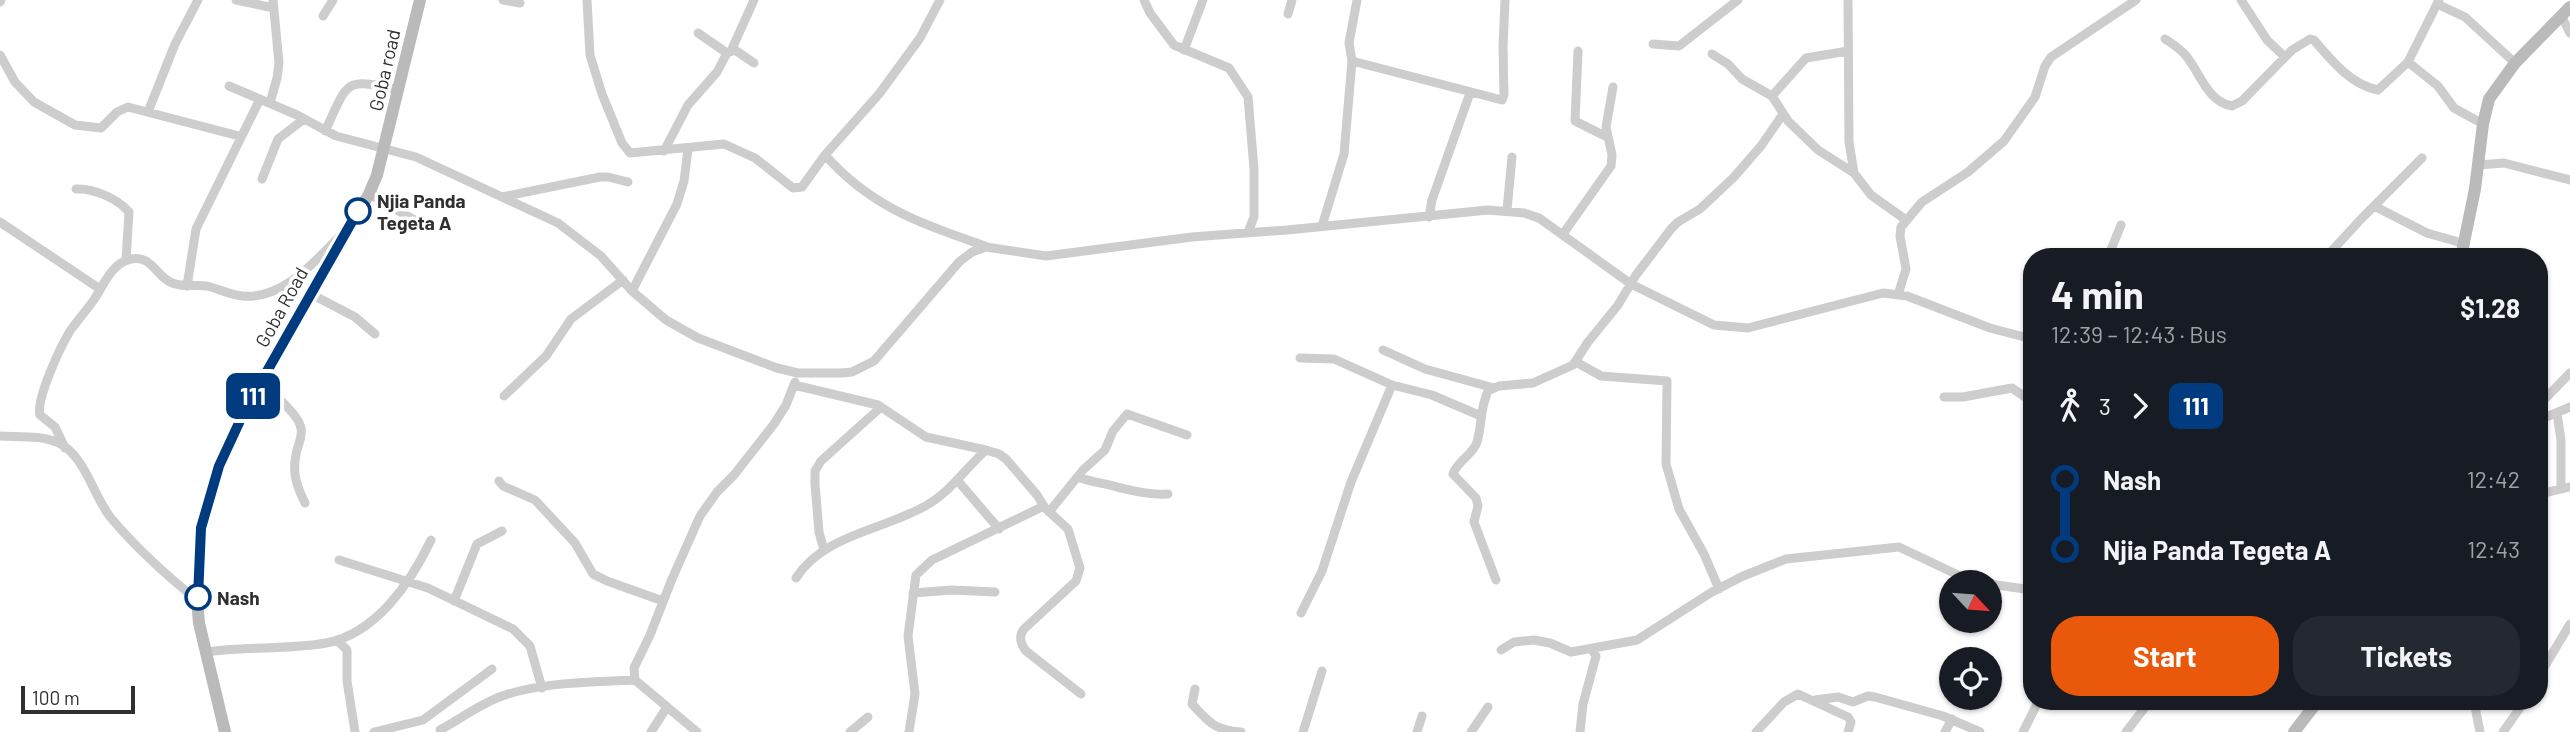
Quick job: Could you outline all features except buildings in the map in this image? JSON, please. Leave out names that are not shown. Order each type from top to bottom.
[{"type":"main road","name":"Goba road","points":[[385,150],[420,0]]},
{"type":"main road","points":[[2462,248],[2479,165],[2483,124],[2492,92],[2515,62],[2566,11]]},
{"type":"main road","name":"Goba Road","points":[[225,732],[201,633],[197,600],[201,528],[219,466],[245,410],[369,194],[385,150]]},
{"type":"main road","points":[[2294,732],[2308,710]]},
{"type":"street","points":[[148,112],[175,44],[198,0]]},
{"type":"street","points":[[236,0],[275,3],[279,71],[270,103]]},
{"type":"street","points":[[323,16],[332,0]]},
{"type":"street","points":[[503,0],[520,3]]},
{"type":"street","points":[[587,0],[590,55],[622,143],[632,154],[688,149],[714,143],[731,146],[755,158],[785,183],[797,189],[802,187],[825,155],[879,94],[920,38],[940,0]]},
{"type":"street","points":[[664,150],[688,105],[717,72],[754,0]]},
{"type":"street","points":[[1144,0],[1150,13],[1174,45],[1229,68],[1248,97],[1254,161],[1254,217],[1248,232]]},
{"type":"street","points":[[1184,50],[1203,0]]},
{"type":"street","points":[[1289,14],[1292,0]]},
{"type":"street","points":[[1322,226],[1344,153],[1352,61],[1349,43],[1357,0]]},
{"type":"street","points":[[1352,61],[1393,69],[1470,93],[1504,99],[1505,0]]},
{"type":"street","points":[[1653,44],[1679,46],[1738,0]]},
{"type":"street","points":[[1848,0],[1849,142],[1854,173]]},
{"type":"street","points":[[1898,295],[1906,269],[1900,236],[1901,227],[1906,220],[1922,202],[1940,188],[1958,179],[2004,141],[2035,97],[2045,66],[2051,57],[2136,0]]},
{"type":"street","points":[[2241,0],[2267,40],[2285,57]]},
{"type":"street","points":[[2165,39],[2187,58],[2216,100],[2232,106],[2242,101],[2285,57],[2308,39],[2315,40],[2344,72],[2366,87],[2378,90],[2407,62],[2438,2],[2465,17],[2515,62]]},
{"type":"street","points":[[2566,11],[2570,33]]},
{"type":"street","points":[[698,33],[729,52],[735,50],[754,63]]},
{"type":"street","points":[[1578,51],[1575,121],[1607,137]]},
{"type":"street","points":[[1772,96],[1805,58],[1848,51]]},
{"type":"street","points":[[1712,54],[1728,64],[1742,79],[1772,96],[1783,114],[1818,150],[1854,173],[1871,195],[1906,220]]},
{"type":"street","points":[[0,55],[15,82],[34,102],[75,125],[101,128],[117,111],[125,107],[239,136]]},
{"type":"street","points":[[2407,62],[2438,86],[2454,108],[2483,124]]},
{"type":"street","points":[[325,131],[351,85],[359,82],[370,83],[399,90]]},
{"type":"street","points":[[229,86],[353,142],[416,157],[566,228],[601,256],[632,291],[666,320],[698,338],[777,368],[798,373],[819,375],[852,372],[874,361],[959,262],[972,252],[986,247]]},
{"type":"street","points":[[1563,234],[1611,166],[1612,155],[1606,127],[1613,87]]},
{"type":"street","points":[[1429,217],[1432,200],[1470,93]]},
{"type":"street","points":[[187,286],[196,229],[239,136],[260,99]]},
{"type":"street","points":[[1382,350],[1425,369],[1494,388],[1532,383],[1553,376],[1576,362],[1675,225],[1700,209],[1734,177],[1761,146],[1783,114]]},
{"type":"street","points":[[261,179],[278,139],[304,119]]},
{"type":"street","points":[[632,291],[677,204],[684,181],[688,149]]},
{"type":"street","points":[[825,155],[841,174],[883,205],[915,221],[986,247],[1045,256],[1248,232],[1429,217],[1488,209],[1507,210],[1534,215],[1631,284],[1698,319],[1729,328],[1748,328],[1880,294],[1917,300],[1990,328],[2023,337]]},
{"type":"street","points":[[1507,210],[1512,157]]},
{"type":"street","points":[[2334,248],[2422,158]]},
{"type":"street","points":[[2479,165],[2504,163],[2570,180]]},
{"type":"street","points":[[502,197],[604,177],[628,182]]},
{"type":"street","points":[[76,189],[101,194],[129,212],[126,260]]},
{"type":"street","points":[[369,194],[418,222]]},
{"type":"street","points":[[2374,206],[2427,233],[2462,243]]},
{"type":"street","points":[[0,222],[100,289]]},
{"type":"street","points":[[2112,248],[2121,225]]},
{"type":"street","points":[[197,600],[147,557],[109,516],[82,469],[65,448],[55,426],[41,416],[38,409],[50,372],[67,336],[110,274],[126,260],[143,259],[170,282],[187,286],[210,287],[242,296],[273,292],[302,272],[348,228]]},
{"type":"street","points":[[504,396],[546,356],[571,319],[623,280]]},
{"type":"street","points":[[311,294],[355,317],[375,334]]},
{"type":"street","points":[[1300,358],[1334,359],[1392,385],[1432,395],[1480,416]]},
{"type":"street","points":[[1576,362],[1605,377],[1668,381],[1666,464],[1679,509],[1704,554],[1718,589]]},
{"type":"street","points":[[635,680],[634,668],[708,503],[774,424],[786,405],[798,373]]},
{"type":"street","points":[[2548,396],[2570,373]]},
{"type":"street","points":[[261,383],[278,398],[301,427],[294,474],[305,503]]},
{"type":"street","points":[[794,385],[881,407],[926,438],[986,450],[1004,457],[1046,509],[1068,529],[1080,568],[1080,576],[1076,582],[1024,629],[1021,643],[1026,651],[1081,694]]},
{"type":"street","points":[[1301,613],[1322,571],[1351,482],[1392,385]]},
{"type":"street","points":[[1494,388],[1485,397],[1475,447],[1461,460],[1453,474],[1476,498],[1478,506],[1474,522],[1496,580]]},
{"type":"street","points":[[1944,397],[1964,397],[2012,388],[2023,396]]},
{"type":"street","points":[[824,551],[819,532],[816,471],[821,461],[881,407]]},
{"type":"street","points":[[2548,416],[2570,407]]},
{"type":"street","points":[[2548,492],[2566,488],[2557,413]]},
{"type":"street","points":[[909,732],[915,694],[908,636],[916,575],[925,565],[1046,509],[1105,450],[1113,432],[1127,414],[1187,435]]},
{"type":"street","points":[[0,436],[44,439],[65,448]]},
{"type":"street","points":[[796,578],[808,561],[824,551],[875,526],[921,508],[958,481],[986,450]]},
{"type":"street","points":[[1077,477],[1139,494],[1168,494]]},
{"type":"street","points":[[499,481],[503,486],[535,499],[575,543],[591,573],[663,601]]},
{"type":"street","points":[[958,481],[999,529]]},
{"type":"street","points":[[454,601],[477,544],[502,531]]},
{"type":"street","points":[[207,652],[337,640],[370,621],[398,596],[431,540]]},
{"type":"street","points":[[1501,650],[1514,642],[1534,640],[1550,643],[1569,652],[1637,640],[1718,589],[1786,559],[1899,547],[1948,570]]},
{"type":"street","points":[[340,560],[408,582],[510,627],[525,638],[532,650],[542,688]]},
{"type":"street","points":[[2002,586],[2023,589]]},
{"type":"street","points":[[913,593],[952,590],[995,592]]},
{"type":"street","points":[[2548,661],[2570,624]]},
{"type":"street","points":[[337,640],[345,646],[347,654],[347,681],[355,732]]},
{"type":"street","points":[[1580,732],[1583,704],[1595,659],[1592,649]]},
{"type":"street","points":[[374,732],[423,720],[492,669]]},
{"type":"street","points":[[1303,732],[1322,671]]},
{"type":"street","points":[[440,730],[501,696],[590,682],[635,680],[697,732]]},
{"type":"street","points":[[1195,689],[1192,704],[1203,717],[1220,729],[1241,732]]},
{"type":"street","points":[[1756,732],[1790,696],[1800,694],[1849,717],[1848,732]]},
{"type":"street","points":[[1815,700],[1839,697],[1853,702],[1870,695],[1952,719],[1980,732]]},
{"type":"street","points":[[651,732],[667,707]]},
{"type":"street","points":[[1471,732],[1488,707]]},
{"type":"street","points":[[2023,732],[2034,710]]},
{"type":"street","points":[[2126,732],[2143,710]]},
{"type":"street","points":[[2475,710],[2480,732]]},
{"type":"street","points":[[2503,732],[2518,710]]},
{"type":"street","points":[[1417,732],[1422,716]]},
{"type":"street","points":[[850,732],[867,717]]},
{"type":"street","points":[[1945,732],[1952,719]]},
{"type":"bus line","name":"111","points":[[198,597],[201,528],[219,466],[245,410],[358,211]]},
{"type":"place","name":"Njia Panda Tegeta A","points":[[358,211]]},
{"type":"place","name":"Nash","points":[[198,597]]}]
